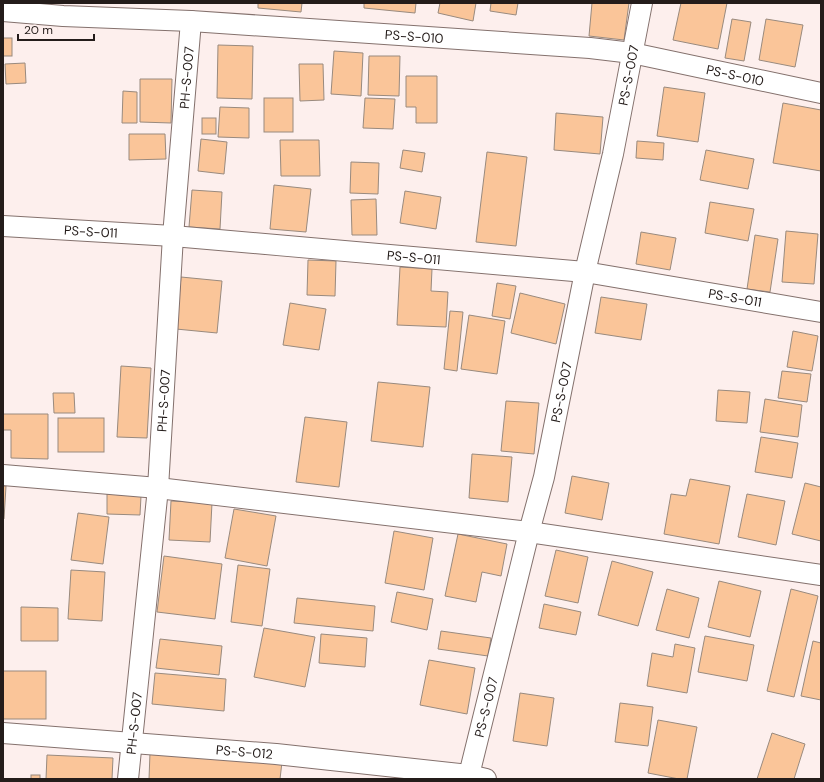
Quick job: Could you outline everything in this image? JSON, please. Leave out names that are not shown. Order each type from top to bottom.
[{"type":"street","name":"PS-S-007","points":[[474,778],[528,532],[544,477],[585,272],[613,154],[642,3]]},
{"type":"street","name":"PS-S-010","points":[[3,11],[63,16],[191,21],[590,48],[632,54],[821,93]]},
{"type":"street","name":"PH-S-007","points":[[128,779],[158,488],[173,236],[191,21]]},
{"type":"street","name":"PS-S-011","points":[[3,226],[173,236],[585,272],[821,312]]},
{"type":"street","points":[[3,475],[158,488],[528,532],[821,575]]},
{"type":"street","name":"PS-S-012","points":[[3,733],[276,754],[474,778]]},
{"type":"building","points":[[258,3],[302,3],[301,12],[258,8]]},
{"type":"building","points":[[364,3],[416,3],[415,13],[364,8]]},
{"type":"building","points":[[440,3],[476,3],[473,21],[438,13]]},
{"type":"building","points":[[491,3],[518,3],[516,15],[490,11]]},
{"type":"building","points":[[592,3],[629,3],[624,40],[589,36]]},
{"type":"building","points":[[681,3],[727,3],[718,49],[673,40]]},
{"type":"building","points":[[732,19],[751,22],[744,61],[725,58]]},
{"type":"building","points":[[766,19],[803,25],[795,67],[759,60]]},
{"type":"building","points":[[3,38],[12,38],[12,56],[3,56]]},
{"type":"building","points":[[218,45],[253,46],[252,99],[217,98]]},
{"type":"building","points":[[334,51],[363,53],[361,96],[331,94]]},
{"type":"building","points":[[369,56],[400,56],[399,96],[368,95]]},
{"type":"building","points":[[25,63],[26,83],[6,84],[5,64]]},
{"type":"building","points":[[299,64],[323,64],[324,100],[300,101]]},
{"type":"building","points":[[406,76],[437,76],[437,123],[416,123],[416,107],[406,107]]},
{"type":"building","points":[[140,79],[172,79],[171,123],[140,122]]},
{"type":"building","points":[[664,87],[705,93],[698,142],[657,136]]},
{"type":"building","points":[[123,91],[137,92],[137,123],[122,123]]},
{"type":"building","points":[[264,98],[293,98],[293,132],[264,132]]},
{"type":"building","points":[[365,98],[395,99],[393,129],[363,128]]},
{"type":"building","points":[[783,103],[821,110],[821,171],[773,163]]},
{"type":"building","points":[[220,107],[249,108],[249,138],[218,137]]},
{"type":"building","points":[[556,113],[603,117],[600,154],[554,150]]},
{"type":"building","points":[[202,118],[216,118],[216,134],[202,134]]},
{"type":"building","points":[[129,134],[165,134],[166,159],[129,160]]},
{"type":"building","points":[[201,139],[227,142],[224,174],[198,171]]},
{"type":"building","points":[[280,140],[319,140],[320,176],[281,176]]},
{"type":"building","points":[[637,141],[664,143],[663,160],[636,158]]},
{"type":"building","points":[[403,150],[425,153],[422,172],[400,168]]},
{"type":"building","points":[[706,150],[754,159],[748,189],[700,180]]},
{"type":"building","points":[[487,152],[527,157],[516,246],[476,242]]},
{"type":"building","points":[[351,162],[379,163],[378,194],[350,193]]},
{"type":"building","points":[[274,185],[311,189],[306,232],[270,229]]},
{"type":"building","points":[[192,190],[222,192],[220,229],[189,227]]},
{"type":"building","points":[[405,191],[441,197],[436,229],[400,223]]},
{"type":"building","points":[[376,199],[377,235],[352,235],[351,200]]},
{"type":"building","points":[[710,202],[754,209],[748,241],[705,233]]},
{"type":"building","points":[[786,231],[818,234],[814,284],[782,282]]},
{"type":"building","points":[[641,232],[676,238],[670,270],[636,264]]},
{"type":"building","points":[[755,235],[778,239],[770,292],[747,289]]},
{"type":"building","points":[[308,260],[336,261],[335,296],[307,295]]},
{"type":"building","points":[[400,267],[432,269],[431,291],[448,292],[446,327],[397,325]]},
{"type":"building","points":[[181,277],[222,281],[217,333],[176,329]]},
{"type":"building","points":[[497,283],[516,286],[510,319],[492,316]]},
{"type":"building","points":[[520,293],[565,304],[556,344],[511,333]]},
{"type":"building","points":[[601,297],[647,304],[641,340],[595,333]]},
{"type":"building","points":[[290,303],[326,309],[319,350],[283,345]]},
{"type":"building","points":[[450,311],[463,312],[457,371],[444,369]]},
{"type":"building","points":[[469,315],[505,321],[497,374],[461,369]]},
{"type":"building","points":[[793,331],[818,336],[812,371],[787,367]]},
{"type":"building","points":[[121,366],[151,368],[147,438],[117,437]]},
{"type":"building","points":[[782,371],[811,374],[807,402],[778,398]]},
{"type":"building","points":[[378,382],[430,387],[423,447],[371,441]]},
{"type":"building","points":[[718,390],[750,392],[747,423],[716,421]]},
{"type":"building","points":[[53,393],[74,393],[75,413],[54,413]]},
{"type":"building","points":[[765,399],[802,405],[798,437],[760,432]]},
{"type":"building","points":[[506,401],[539,403],[534,454],[501,451]]},
{"type":"building","points":[[3,414],[48,414],[48,459],[11,458],[11,430],[3,430]]},
{"type":"building","points":[[305,417],[347,422],[339,487],[296,482]]},
{"type":"building","points":[[58,418],[104,418],[104,452],[58,452]]},
{"type":"building","points":[[761,437],[798,443],[792,478],[755,472]]},
{"type":"building","points":[[472,454],[512,457],[508,502],[469,498]]},
{"type":"building","points":[[572,476],[609,483],[602,520],[565,513]]},
{"type":"building","points":[[690,479],[730,486],[719,544],[664,534],[671,494],[686,496]]},
{"type":"building","points":[[805,483],[821,487],[821,541],[792,534]]},
{"type":"building","points":[[3,486],[6,486],[4,519],[3,519]]},
{"type":"building","points":[[107,494],[141,496],[140,515],[107,514]]},
{"type":"building","points":[[747,494],[785,501],[776,545],[738,537]]},
{"type":"building","points":[[171,501],[212,503],[210,542],[169,540]]},
{"type":"building","points":[[234,509],[276,516],[267,566],[225,558]]},
{"type":"building","points":[[78,513],[109,517],[103,564],[71,560]]},
{"type":"building","points":[[394,531],[433,538],[424,590],[385,583]]},
{"type":"building","points":[[458,534],[507,544],[501,576],[482,572],[476,602],[445,596]]},
{"type":"building","points":[[556,550],[588,557],[578,603],[545,596]]},
{"type":"building","points":[[164,556],[222,564],[215,619],[157,612]]},
{"type":"building","points":[[612,561],[653,572],[638,626],[598,615]]},
{"type":"building","points":[[238,565],[270,569],[262,626],[231,622]]},
{"type":"building","points":[[71,570],[105,572],[102,621],[68,619]]},
{"type":"building","points":[[719,581],[761,591],[750,637],[708,627]]},
{"type":"building","points":[[667,589],[699,598],[689,638],[656,630]]},
{"type":"building","points":[[791,589],[818,596],[794,697],[767,691]]},
{"type":"building","points":[[397,592],[433,599],[427,630],[391,622]]},
{"type":"building","points":[[297,598],[375,606],[373,631],[294,623]]},
{"type":"building","points":[[544,604],[581,612],[576,635],[539,628]]},
{"type":"building","points":[[21,607],[58,608],[58,641],[21,641]]},
{"type":"building","points":[[264,628],[315,637],[305,687],[254,677]]},
{"type":"building","points":[[441,631],[491,638],[488,656],[438,649]]},
{"type":"building","points":[[321,634],[367,638],[365,667],[319,663]]},
{"type":"building","points":[[705,636],[754,645],[747,681],[698,672]]},
{"type":"building","points":[[160,639],[222,646],[219,675],[156,668]]},
{"type":"building","points":[[813,641],[821,643],[821,700],[801,696]]},
{"type":"building","points":[[675,644],[695,648],[687,693],[647,686],[652,653],[673,657]]},
{"type":"building","points":[[429,660],[475,668],[467,714],[420,705]]},
{"type":"building","points":[[3,671],[46,671],[46,719],[3,719]]},
{"type":"building","points":[[155,673],[226,679],[224,711],[152,704]]},
{"type":"building","points":[[520,693],[554,698],[547,746],[513,741]]},
{"type":"building","points":[[620,703],[653,707],[648,746],[615,742]]},
{"type":"building","points":[[658,720],[697,727],[687,779],[679,779],[648,773]]},
{"type":"building","points":[[772,733],[805,744],[794,779],[757,779]]},
{"type":"building","points":[[150,753],[282,762],[280,779],[149,779]]},
{"type":"building","points":[[47,755],[113,758],[112,779],[46,779]]},
{"type":"building","points":[[31,775],[40,775],[40,779],[31,779]]}]
